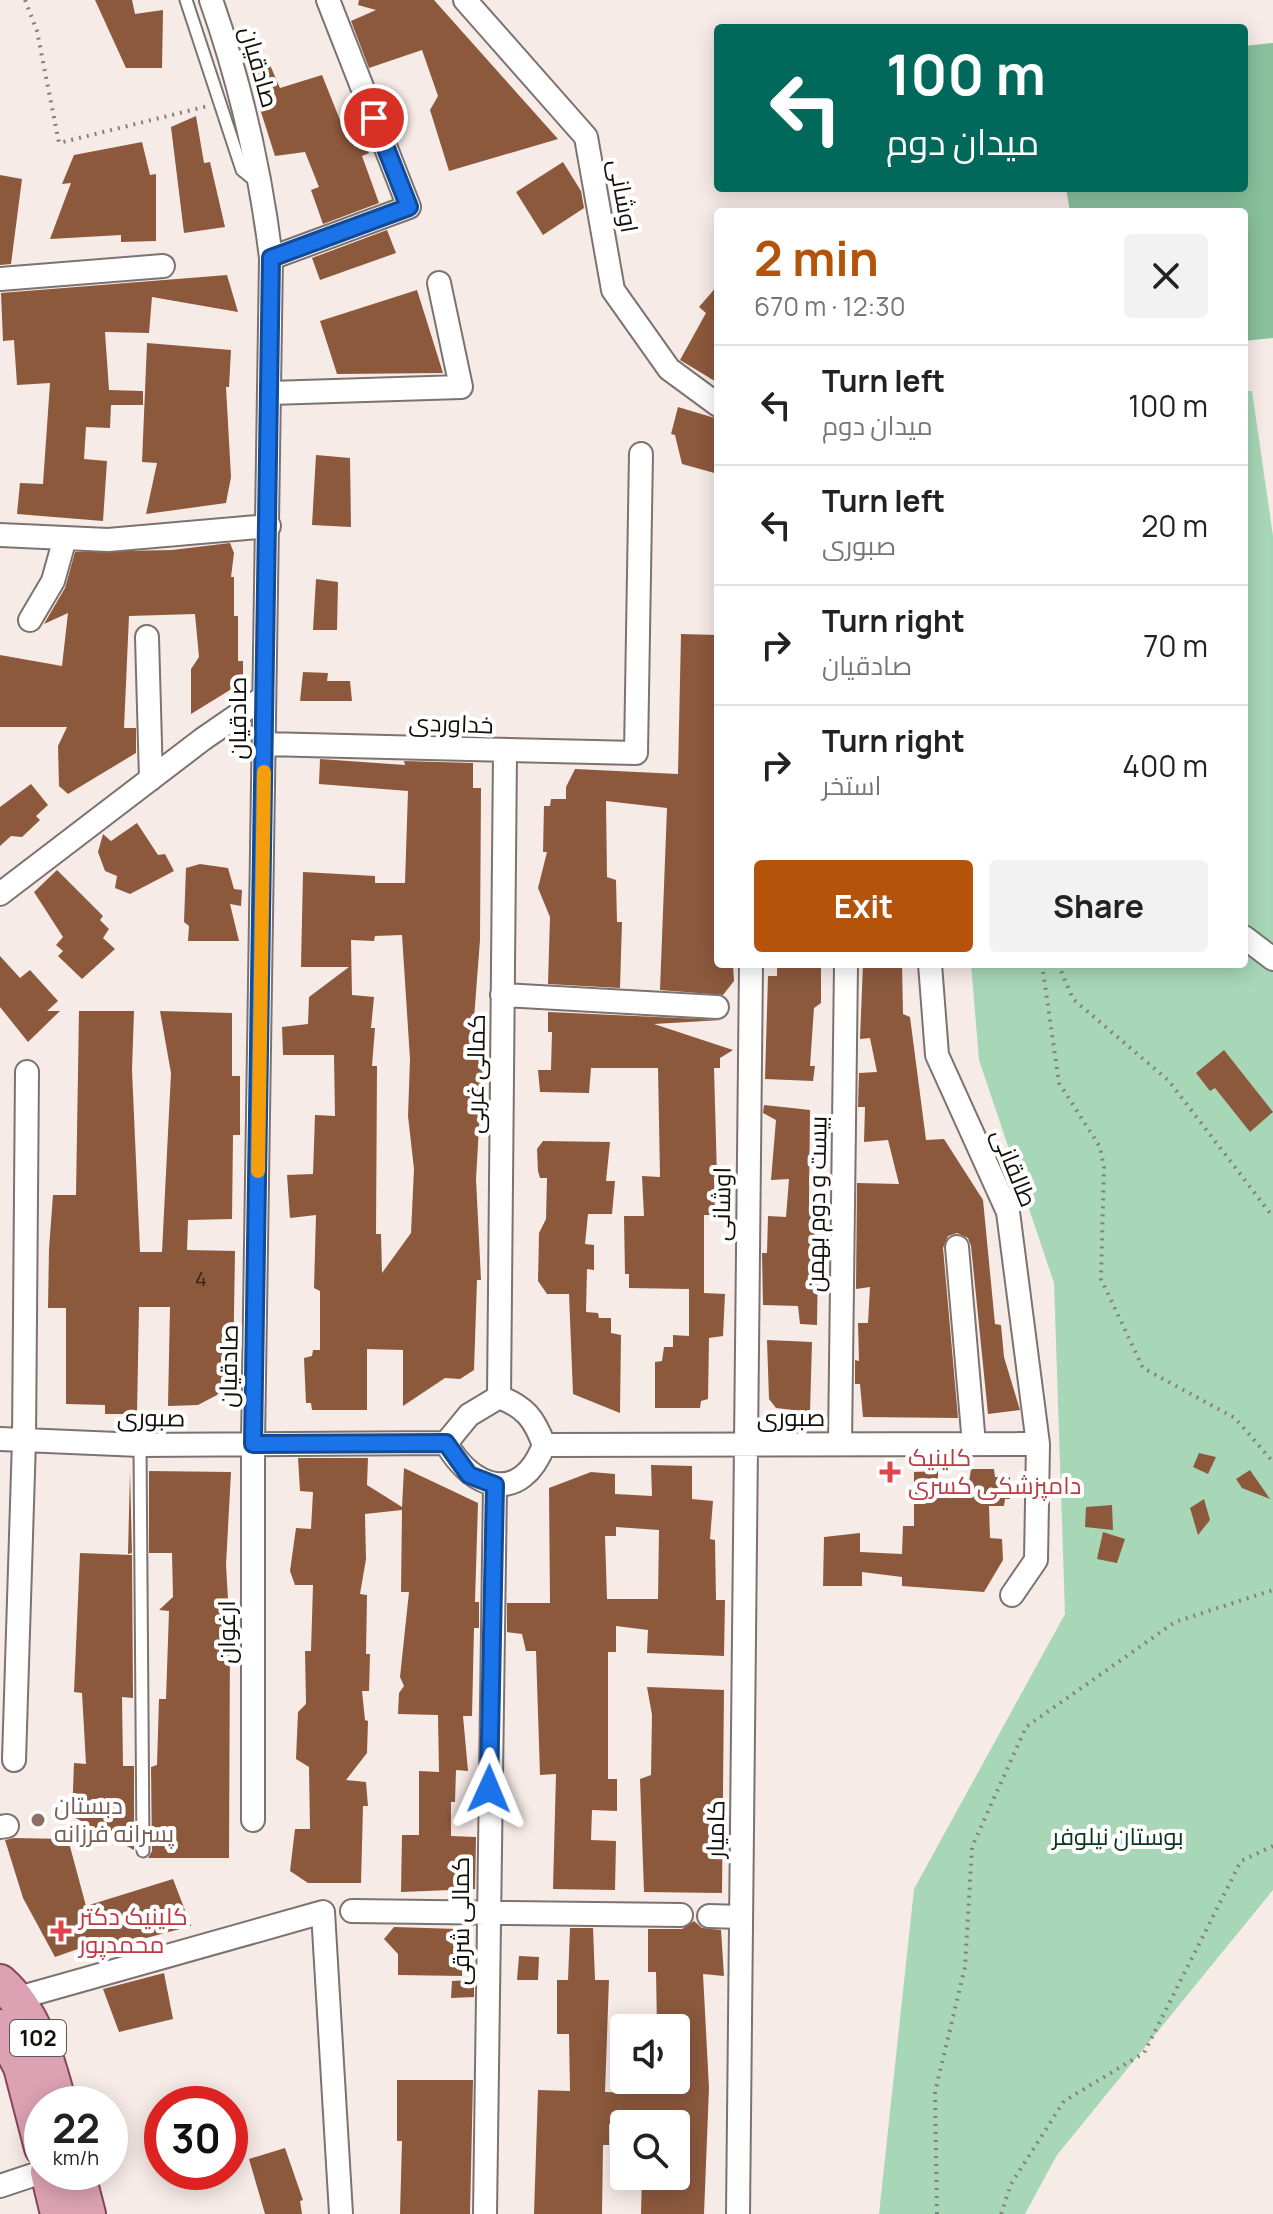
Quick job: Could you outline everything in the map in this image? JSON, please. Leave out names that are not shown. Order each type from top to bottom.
[{"type":"main road","name":"102","points":[[9,1990],[49,2066],[54,2086]]},
{"type":"main road","name":"102","points":[[0,2027],[21,2067],[26,2086]]},
{"type":"main road","points":[[51,2190],[58,2214]]},
{"type":"main road","points":[[82,2190],[88,2214]]},
{"type":"street","name":"صادقیان","points":[[211,0],[236,71],[262,186],[271,258],[253,1444]]},
{"type":"street","points":[[271,258],[409,207],[328,0]]},
{"type":"street","name":"اوشانی","points":[[465,0],[586,137],[613,290],[669,369],[714,402]]},
{"type":"street","points":[[0,279],[163,266]]},
{"type":"street","points":[[270,393],[461,387],[439,283]]},
{"type":"street","name":"خداوردی","points":[[264,744],[636,753],[641,454]]},
{"type":"street","points":[[0,535],[108,540],[269,526]]},
{"type":"street","points":[[30,620],[53,581],[65,538]]},
{"type":"street","points":[[147,637],[151,779]]},
{"type":"street","points":[[0,894],[264,697]]},
{"type":"street","name":"کمالی غربی","points":[[499,1397],[505,752]]},
{"type":"street","points":[[1248,940],[1273,959]]},
{"type":"street","name":"اوشانی","points":[[746,1444],[751,968]]},
{"type":"street","name":"بیست و دوم بهمن","points":[[840,1444],[846,968]]},
{"type":"street","name":"طالقانی","points":[[930,968],[937,1055],[1008,1212],[1038,1444],[1036,1560],[1012,1595]]},
{"type":"street","points":[[502,995],[717,1007]]},
{"type":"street","points":[[14,1760],[24,1440],[27,1072]]},
{"type":"street","points":[[957,1247],[974,1444]]},
{"type":"street","points":[[499,1397],[519,1405],[532,1416],[544,1445],[537,1463],[525,1475],[495,1485],[469,1475],[446,1443],[469,1415],[499,1397]]},
{"type":"street","name":"صبوری","points":[[0,1439],[140,1445],[446,1443]]},
{"type":"street","name":"ارغوان","points":[[253,1444],[253,1820]]},
{"type":"street","name":"کامیار","points":[[738,2214],[746,1444]]},
{"type":"street","name":"صبوری","points":[[544,1445],[1038,1444]]},
{"type":"street","name":"کمالی شرقی","points":[[485,2214],[495,1485]]},
{"type":"street","points":[[352,1911],[681,1915]]},
{"type":"street","points":[[9,1990],[323,1912],[341,2214]]},
{"type":"street","points":[[709,1916],[741,1917]]},
{"type":"street","points":[[0,2186],[24,2179]]},
{"type":"lane","points":[[186,0],[242,170],[262,186]]},
{"type":"lane","points":[[140,1445],[143,1851]]},
{"type":"path","points":[[25,0],[37,31],[59,143],[221,102]]},
{"type":"path","points":[[1043,968],[1059,1083],[1100,1147],[1104,1168],[1101,1279],[1143,1368],[1235,1418],[1273,1462]]},
{"type":"path","points":[[1060,968],[1073,999],[1169,1081],[1273,1217]]},
{"type":"path","points":[[937,2214],[935,2092],[965,1967],[972,1847],[1026,1727],[1175,1622],[1273,1590]]},
{"type":"path","points":[[1001,2214],[1011,2184],[1064,2101],[1144,2053],[1241,1861],[1273,1846]]},
{"type":"green space","points":[[1273,43],[1273,338],[1248,341],[1248,208],[1069,208],[1067,192],[1248,192],[1248,46]]},
{"type":"green space","name":"بوستان نیلوفر","points":[[1248,391],[1252,391],[1273,536],[1273,1890],[1057,2155],[1025,2214],[879,2214],[914,1889],[1065,1614],[1054,1283],[979,1060],[971,968],[1248,968]]},
{"type":"building","points":[[95,0],[132,0],[135,14],[163,10],[162,68],[126,68]]},
{"type":"building","points":[[359,0],[434,0],[558,139],[449,171],[430,110],[438,96],[422,50],[369,68],[351,21],[376,10],[358,5]]},
{"type":"building","points":[[267,58],[280,88],[322,75],[346,135],[360,129],[369,153],[362,156],[379,203],[323,224],[311,190],[319,187],[305,152],[275,156],[246,65]]},
{"type":"building","points":[[196,116],[204,163],[210,162],[225,227],[184,233],[171,127]]},
{"type":"building","points":[[142,142],[150,175],[156,174],[156,241],[121,242],[121,235],[50,239],[71,183],[62,184],[74,155]]},
{"type":"building","points":[[563,162],[581,191],[584,208],[543,235],[516,192]]},
{"type":"building","points":[[0,175],[22,179],[11,264],[0,265]]},
{"type":"building","points":[[387,230],[396,253],[320,280],[312,258]]},
{"type":"building","points":[[227,275],[238,312],[152,297],[149,333],[105,332],[109,390],[143,391],[143,405],[111,405],[110,428],[86,427],[84,459],[107,461],[103,521],[17,514],[20,483],[43,484],[50,383],[17,385],[14,340],[3,341],[1,293]]},
{"type":"building","points":[[417,290],[443,373],[337,374],[320,321]]},
{"type":"building","points":[[714,290],[714,381],[680,360],[706,313],[699,307]]},
{"type":"building","points":[[147,343],[231,350],[229,387],[226,387],[231,477],[226,503],[146,514],[157,463],[142,462]]},
{"type":"building","points":[[678,407],[714,418],[714,473],[682,464],[675,435],[671,434]]},
{"type":"building","points":[[316,455],[350,458],[351,527],[312,525]]},
{"type":"building","points":[[230,543],[234,553],[231,577],[234,577],[234,616],[238,616],[238,661],[243,661],[243,682],[191,714],[191,669],[199,657],[195,614],[129,616],[124,728],[136,728],[136,753],[68,794],[59,786],[58,746],[67,727],[0,727],[0,655],[62,666],[68,613],[44,624],[65,588],[75,552],[172,550]]},
{"type":"building","points":[[316,579],[338,582],[337,630],[313,630]]},
{"type":"building","points":[[681,634],[714,635],[714,968],[733,968],[734,981],[723,995],[660,990],[667,808],[606,801],[607,877],[616,880],[617,922],[622,922],[620,988],[548,984],[550,917],[538,888],[547,852],[543,852],[544,806],[550,806],[551,799],[566,799],[566,787],[575,769],[678,774]]},
{"type":"building","points":[[303,672],[328,673],[327,681],[350,681],[352,701],[300,701]]},
{"type":"building","points":[[320,759],[405,765],[404,761],[473,763],[473,788],[481,788],[480,940],[471,1058],[483,1058],[476,1179],[481,1280],[477,1280],[474,1370],[460,1379],[445,1378],[403,1406],[403,1350],[367,1349],[367,1410],[312,1410],[311,1403],[306,1403],[304,1358],[312,1356],[313,1350],[320,1350],[320,1291],[314,1288],[316,1215],[290,1218],[287,1175],[313,1174],[315,1115],[335,1116],[334,1055],[283,1055],[282,1027],[308,1024],[309,997],[349,967],[301,967],[303,872],[375,876],[375,883],[405,883],[408,791],[319,784]],"holes":[[[402,935],[410,1059],[408,1116],[414,1169],[411,1233],[382,1273],[381,1234],[376,1234],[377,1066],[372,1066],[375,1028],[371,1028],[374,997],[352,995],[351,940],[374,941],[375,936]]]},
{"type":"building","points":[[31,784],[48,805],[36,816],[40,820],[22,837],[11,836],[0,846],[0,807]]},
{"type":"building","points":[[137,823],[158,855],[165,854],[174,871],[130,894],[115,888],[117,876],[105,871],[98,852],[103,834],[111,841]]},
{"type":"building","points":[[200,864],[228,868],[234,889],[242,890],[241,906],[230,904],[239,941],[188,941],[189,926],[184,922],[186,868]]},
{"type":"building","points":[[57,870],[103,916],[100,920],[109,929],[103,938],[115,949],[82,979],[58,956],[63,951],[56,945],[63,937],[34,892]]},
{"type":"building","points":[[0,956],[20,978],[30,970],[58,1001],[47,1011],[60,1011],[28,1042],[0,1007]]},
{"type":"building","points":[[777,968],[821,968],[821,1003],[814,1008],[810,1066],[815,1066],[813,1081],[765,1079],[768,976],[777,976]]},
{"type":"building","points":[[863,968],[902,968],[903,1014],[910,1017],[926,1140],[944,1139],[983,1200],[995,1324],[1001,1325],[1004,1357],[1020,1410],[988,1414],[971,1246],[968,1238],[957,1233],[948,1236],[943,1248],[958,1418],[863,1417],[860,1384],[855,1384],[855,1360],[859,1361],[858,1323],[868,1323],[870,1287],[856,1289],[857,1183],[899,1184],[888,1140],[864,1142],[865,1107],[858,1107],[859,1073],[877,1072],[870,1038],[860,1039]]},
{"type":"building","points":[[79,1011],[134,1011],[132,1070],[140,1252],[162,1252],[171,1073],[160,1011],[232,1013],[232,1076],[240,1076],[240,1135],[233,1135],[232,1219],[188,1220],[187,1250],[235,1251],[233,1375],[217,1395],[198,1405],[168,1406],[170,1307],[139,1307],[137,1414],[105,1414],[105,1405],[66,1404],[66,1308],[48,1308],[49,1249],[53,1195],[76,1195]]},
{"type":"building","points":[[548,1012],[722,1020],[654,1024],[733,1050],[720,1058],[720,1068],[714,1068],[717,1177],[714,1177],[715,1215],[704,1215],[704,1293],[725,1294],[723,1336],[709,1338],[708,1399],[701,1401],[700,1408],[655,1408],[655,1362],[662,1361],[664,1347],[673,1347],[673,1335],[689,1336],[689,1289],[629,1288],[629,1274],[625,1274],[624,1216],[644,1216],[642,1176],[660,1177],[658,1068],[591,1068],[589,1093],[540,1092],[538,1070],[551,1070],[552,1032],[548,1032]]},
{"type":"building","points":[[1224,1050],[1273,1112],[1250,1132],[1215,1088],[1210,1091],[1196,1073]]},
{"type":"building","points":[[764,1105],[810,1110],[809,1199],[817,1200],[813,1257],[818,1257],[817,1325],[800,1324],[798,1306],[763,1305],[762,1253],[767,1253],[768,1216],[786,1217],[789,1179],[771,1180],[776,1120],[763,1113]]},
{"type":"building","points":[[543,1141],[610,1142],[606,1181],[615,1181],[612,1214],[588,1214],[585,1244],[594,1245],[594,1270],[587,1269],[586,1312],[598,1313],[599,1318],[611,1318],[611,1333],[621,1335],[620,1413],[573,1394],[569,1294],[547,1294],[538,1281],[539,1233],[546,1219],[547,1178],[540,1178],[537,1149]]},
{"type":"building","points":[[767,1340],[812,1342],[810,1412],[776,1408],[769,1399]]},
{"type":"building","points":[[1199,1453],[1216,1457],[1208,1474],[1193,1467]]},
{"type":"building","points":[[298,1458],[368,1458],[367,1485],[402,1507],[404,1468],[478,1503],[475,1602],[479,1602],[479,1628],[474,1628],[472,1716],[463,1716],[468,1771],[456,1770],[455,1802],[451,1802],[451,1836],[476,1837],[475,1889],[401,1892],[402,1835],[419,1835],[419,1771],[439,1772],[438,1715],[398,1714],[399,1693],[404,1686],[400,1677],[409,1592],[401,1592],[402,1510],[365,1514],[366,1559],[360,1594],[367,1595],[366,1654],[370,1654],[369,1691],[362,1691],[365,1720],[368,1721],[367,1753],[346,1780],[366,1782],[368,1806],[363,1806],[361,1883],[308,1883],[290,1871],[295,1829],[310,1829],[309,1767],[296,1759],[298,1712],[306,1704],[305,1651],[311,1651],[313,1585],[295,1585],[290,1571],[296,1528],[311,1529],[313,1492],[300,1491]]},
{"type":"building","points":[[651,1465],[692,1466],[692,1499],[713,1501],[710,1539],[715,1540],[716,1600],[725,1600],[724,1656],[647,1653],[648,1630],[616,1626],[616,1652],[608,1652],[608,1779],[617,1779],[617,1811],[592,1810],[591,1840],[616,1841],[615,1890],[553,1889],[556,1774],[540,1775],[536,1651],[526,1651],[522,1634],[507,1632],[507,1603],[550,1603],[549,1488],[591,1472],[615,1474],[615,1494],[652,1496]],"holes":[[[616,1527],[659,1530],[658,1599],[607,1599],[605,1536],[616,1536]]]},
{"type":"building","points":[[971,1469],[994,1469],[995,1477],[1010,1477],[1010,1499],[1005,1499],[1004,1506],[989,1506],[990,1538],[1002,1539],[1003,1560],[984,1592],[902,1586],[902,1577],[862,1572],[862,1586],[823,1586],[824,1537],[860,1533],[860,1552],[902,1554],[903,1526],[914,1526],[914,1472],[938,1471],[938,1482],[969,1482]]},
{"type":"building","points":[[1250,1470],[1270,1499],[1242,1488],[1236,1479]]},
{"type":"building","points":[[130,1471],[132,1553],[128,1554]]},
{"type":"building","points":[[149,1471],[231,1472],[226,1565],[230,1633],[229,1858],[148,1858],[152,1851],[151,1767],[157,1765],[159,1699],[166,1699],[169,1611],[159,1610],[173,1597],[172,1553],[149,1553]]},
{"type":"building","points":[[1204,1499],[1210,1520],[1198,1535],[1190,1508]]},
{"type":"building","points":[[1112,1505],[1113,1530],[1085,1527],[1086,1507]]},
{"type":"building","points":[[1103,1532],[1125,1539],[1117,1563],[1097,1559]]},
{"type":"building","points":[[80,1553],[132,1555],[133,1698],[122,1697],[123,1766],[134,1766],[134,1850],[72,1816],[74,1763],[86,1764],[82,1693],[74,1692]]},
{"type":"building","points":[[647,1687],[724,1690],[722,1893],[644,1892],[640,1779],[651,1775],[652,1715]]},
{"type":"building","points":[[68,1839],[86,1906],[173,1879],[191,1926],[105,1949],[101,1941],[55,1957],[23,1898],[5,1840]]},
{"type":"building","points":[[694,1921],[702,1928],[721,1930],[724,1976],[703,1974],[709,2088],[704,2214],[641,2214],[642,2190],[690,2190],[690,2110],[610,2110],[609,2145],[603,2145],[602,2214],[534,2214],[538,2090],[570,2091],[569,2034],[557,2034],[557,1980],[568,1980],[570,1928],[593,1928],[595,1980],[609,1980],[605,2092],[610,2094],[690,2094],[690,2014],[657,2014],[656,1972],[648,1972],[648,1929],[682,1929]]},
{"type":"building","points":[[394,1927],[458,1929],[457,1952],[462,1952],[462,1976],[398,1975],[398,1954],[384,1939]]},
{"type":"building","points":[[519,1956],[539,1957],[538,1980],[517,1980]]},
{"type":"building","points":[[164,1973],[173,2019],[119,2032],[103,1989]]},
{"type":"building","points":[[474,1980],[474,1997],[451,1998],[452,1981]]},
{"type":"building","points":[[397,2080],[473,2080],[470,2214],[400,2214],[402,2141],[397,2141]]},
{"type":"building","points":[[285,2148],[303,2200],[300,2201],[302,2214],[265,2214],[249,2159]]},
{"type":"slow traffic","points":[[258,1171],[264,772]]},
{"type":"place","name":"کلینیک دامپزشکی کسری","points":[[890,1472]]},
{"type":"place","name":"دبستان پسرانه فرزانه","points":[[38,1820]]},
{"type":"place","name":"کلینیک دکتر محمدپور","points":[[61,1931]]},
{"type":"route","points":[[374,118],[409,207],[271,258],[253,1444],[446,1443],[457,1464],[469,1475],[495,1485],[489,1789]]}]
